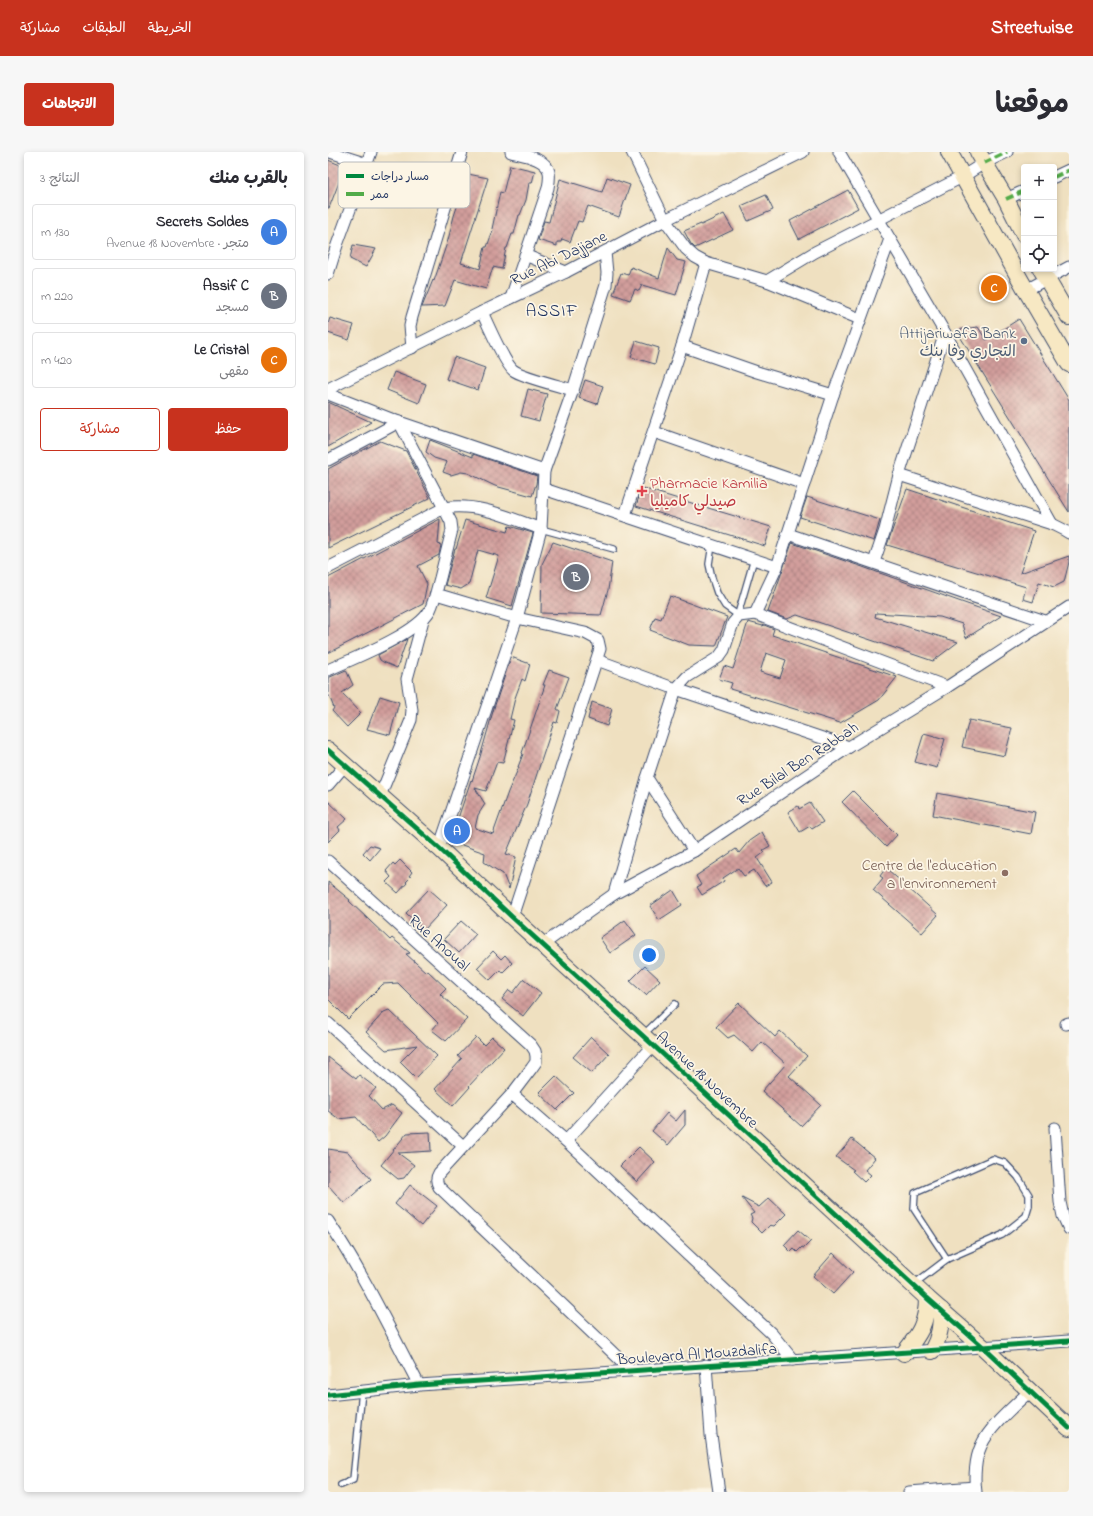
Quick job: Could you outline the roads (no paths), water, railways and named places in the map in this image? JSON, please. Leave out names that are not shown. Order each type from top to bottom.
[{"type":"street","points":[[330,152],[361,162]]},
{"type":"street","points":[[368,162],[371,152]]},
{"type":"street","points":[[459,162],[462,152]]},
{"type":"street","points":[[511,152],[539,160],[547,166],[550,172],[548,188],[511,298]]},
{"type":"street","points":[[632,152],[665,220],[686,249],[695,257],[706,263],[766,281],[860,320]]},
{"type":"street","name":"Rue Abi Dajjane","points":[[328,389],[566,272],[665,220],[803,152]]},
{"type":"street","points":[[840,152],[945,333],[1052,524]]},
{"type":"street","points":[[949,152],[1069,364]]},
{"type":"street","points":[[766,281],[815,252],[962,177],[981,157],[1007,152]]},
{"type":"street","points":[[981,157],[1006,199],[1021,229]]},
{"type":"street","points":[[1057,176],[1069,170]]},
{"type":"street","points":[[1006,199],[1021,192]]},
{"type":"street","points":[[328,274],[332,244],[348,208]]},
{"type":"street","points":[[412,348],[410,326],[412,317],[445,208]]},
{"type":"street","points":[[755,614],[777,567],[833,395],[890,239]]},
{"type":"street","points":[[439,848],[517,618],[541,529],[544,472],[573,390],[606,285],[607,273],[605,252]]},
{"type":"street","points":[[525,255],[566,272]]},
{"type":"street","points":[[625,515],[682,346],[706,263]]},
{"type":"street","points":[[1026,290],[1044,274],[1052,275],[1069,267]]},
{"type":"street","points":[[1044,274],[1069,317]]},
{"type":"street","points":[[482,312],[508,363],[514,370],[573,390]]},
{"type":"street","points":[[874,562],[899,475],[945,333]]},
{"type":"street","points":[[682,346],[756,372],[833,395]]},
{"type":"street","points":[[328,394],[399,422],[544,472]]},
{"type":"street","points":[[328,460],[399,422]]},
{"type":"street","points":[[380,796],[411,720],[412,710],[406,679],[423,620],[430,609],[436,594],[452,530],[451,522],[399,422]]},
{"type":"street","points":[[654,432],[804,484]]},
{"type":"street","points":[[899,475],[1052,524],[1069,534]]},
{"type":"street","points":[[544,489],[777,567]]},
{"type":"street","points":[[328,568],[444,508],[468,506],[487,510],[541,529]]},
{"type":"street","points":[[788,534],[1046,621]]},
{"type":"street","points":[[436,594],[517,618],[585,633],[598,640],[600,649],[597,660],[512,918]]},
{"type":"street","name":"Rue Bilal Ben Rabbah","points":[[542,945],[614,894],[694,851],[849,747],[947,687],[1069,607]]},
{"type":"street","points":[[614,894],[647,778],[676,688],[687,677],[720,658],[733,623],[739,615],[755,614],[947,687]]},
{"type":"street","points":[[328,670],[399,636],[412,629],[423,620]]},
{"type":"street","points":[[597,660],[849,747]]},
{"type":"street","name":"Avenue 18 Novembre","points":[[328,750],[439,848],[512,918],[927,1298],[983,1347],[1069,1428]]},
{"type":"street","points":[[328,785],[345,765]]},
{"type":"street","points":[[647,778],[694,851]]},
{"type":"street","name":"Rue Anoual","points":[[328,861],[531,1045],[535,1051],[536,1062],[512,1094]]},
{"type":"street","points":[[328,1023],[463,1146]]},
{"type":"street","points":[[566,1141],[647,1040]]},
{"type":"street","points":[[631,1370],[439,1187],[436,1177],[512,1094],[566,1141],[772,1334],[793,1360]]},
{"type":"street","points":[[1056,1128],[1060,1202],[1063,1216],[1069,1229]]},
{"type":"street","points":[[328,1221],[375,1300],[419,1385]]},
{"type":"street","points":[[904,1353],[923,1326],[927,1312],[927,1298]]},
{"type":"street","points":[[932,1351],[940,1333],[941,1310]]},
{"type":"street","name":"Boulevard Al Mouzdalifa","points":[[328,1395],[419,1385],[1069,1341]]},
{"type":"street","points":[[706,1365],[710,1436],[720,1492]]},
{"type":"street","points":[[909,1492],[975,1489],[977,1462],[981,1446],[989,1434],[1030,1391]]},
{"type":"lane","points":[[541,529],[614,549]]},
{"type":"lane","points":[[712,545],[709,564],[717,593],[725,606],[739,615],[754,559]]},
{"type":"lane","points":[[647,1040],[675,1004]]},
{"type":"lane","points":[[913,1285],[947,1259],[1002,1235],[1026,1216],[1029,1195],[1018,1177],[1005,1163],[993,1160],[915,1193],[914,1209],[947,1259]]},
{"type":"lane","points":[[341,1485],[353,1480],[362,1391]]},
{"type":"place","name":"Le Cristal","points":[[994,288]]},
{"type":"place","name":"Attijariwafa Bank التجاري وفا بنك","points":[[1024,341]]},
{"type":"place","name":"Pharmacie Kamilia صيدلي كاميليا","points":[[642,491]]},
{"type":"place","name":"Assif C","points":[[576,577]]},
{"type":"place","name":"Secrets Soldes","points":[[457,831]]},
{"type":"place","name":"Centre de l'education a l'environnement","points":[[1005,873]]},
{"type":"district","name":"ASSIF","points":[[552,310]]}]
